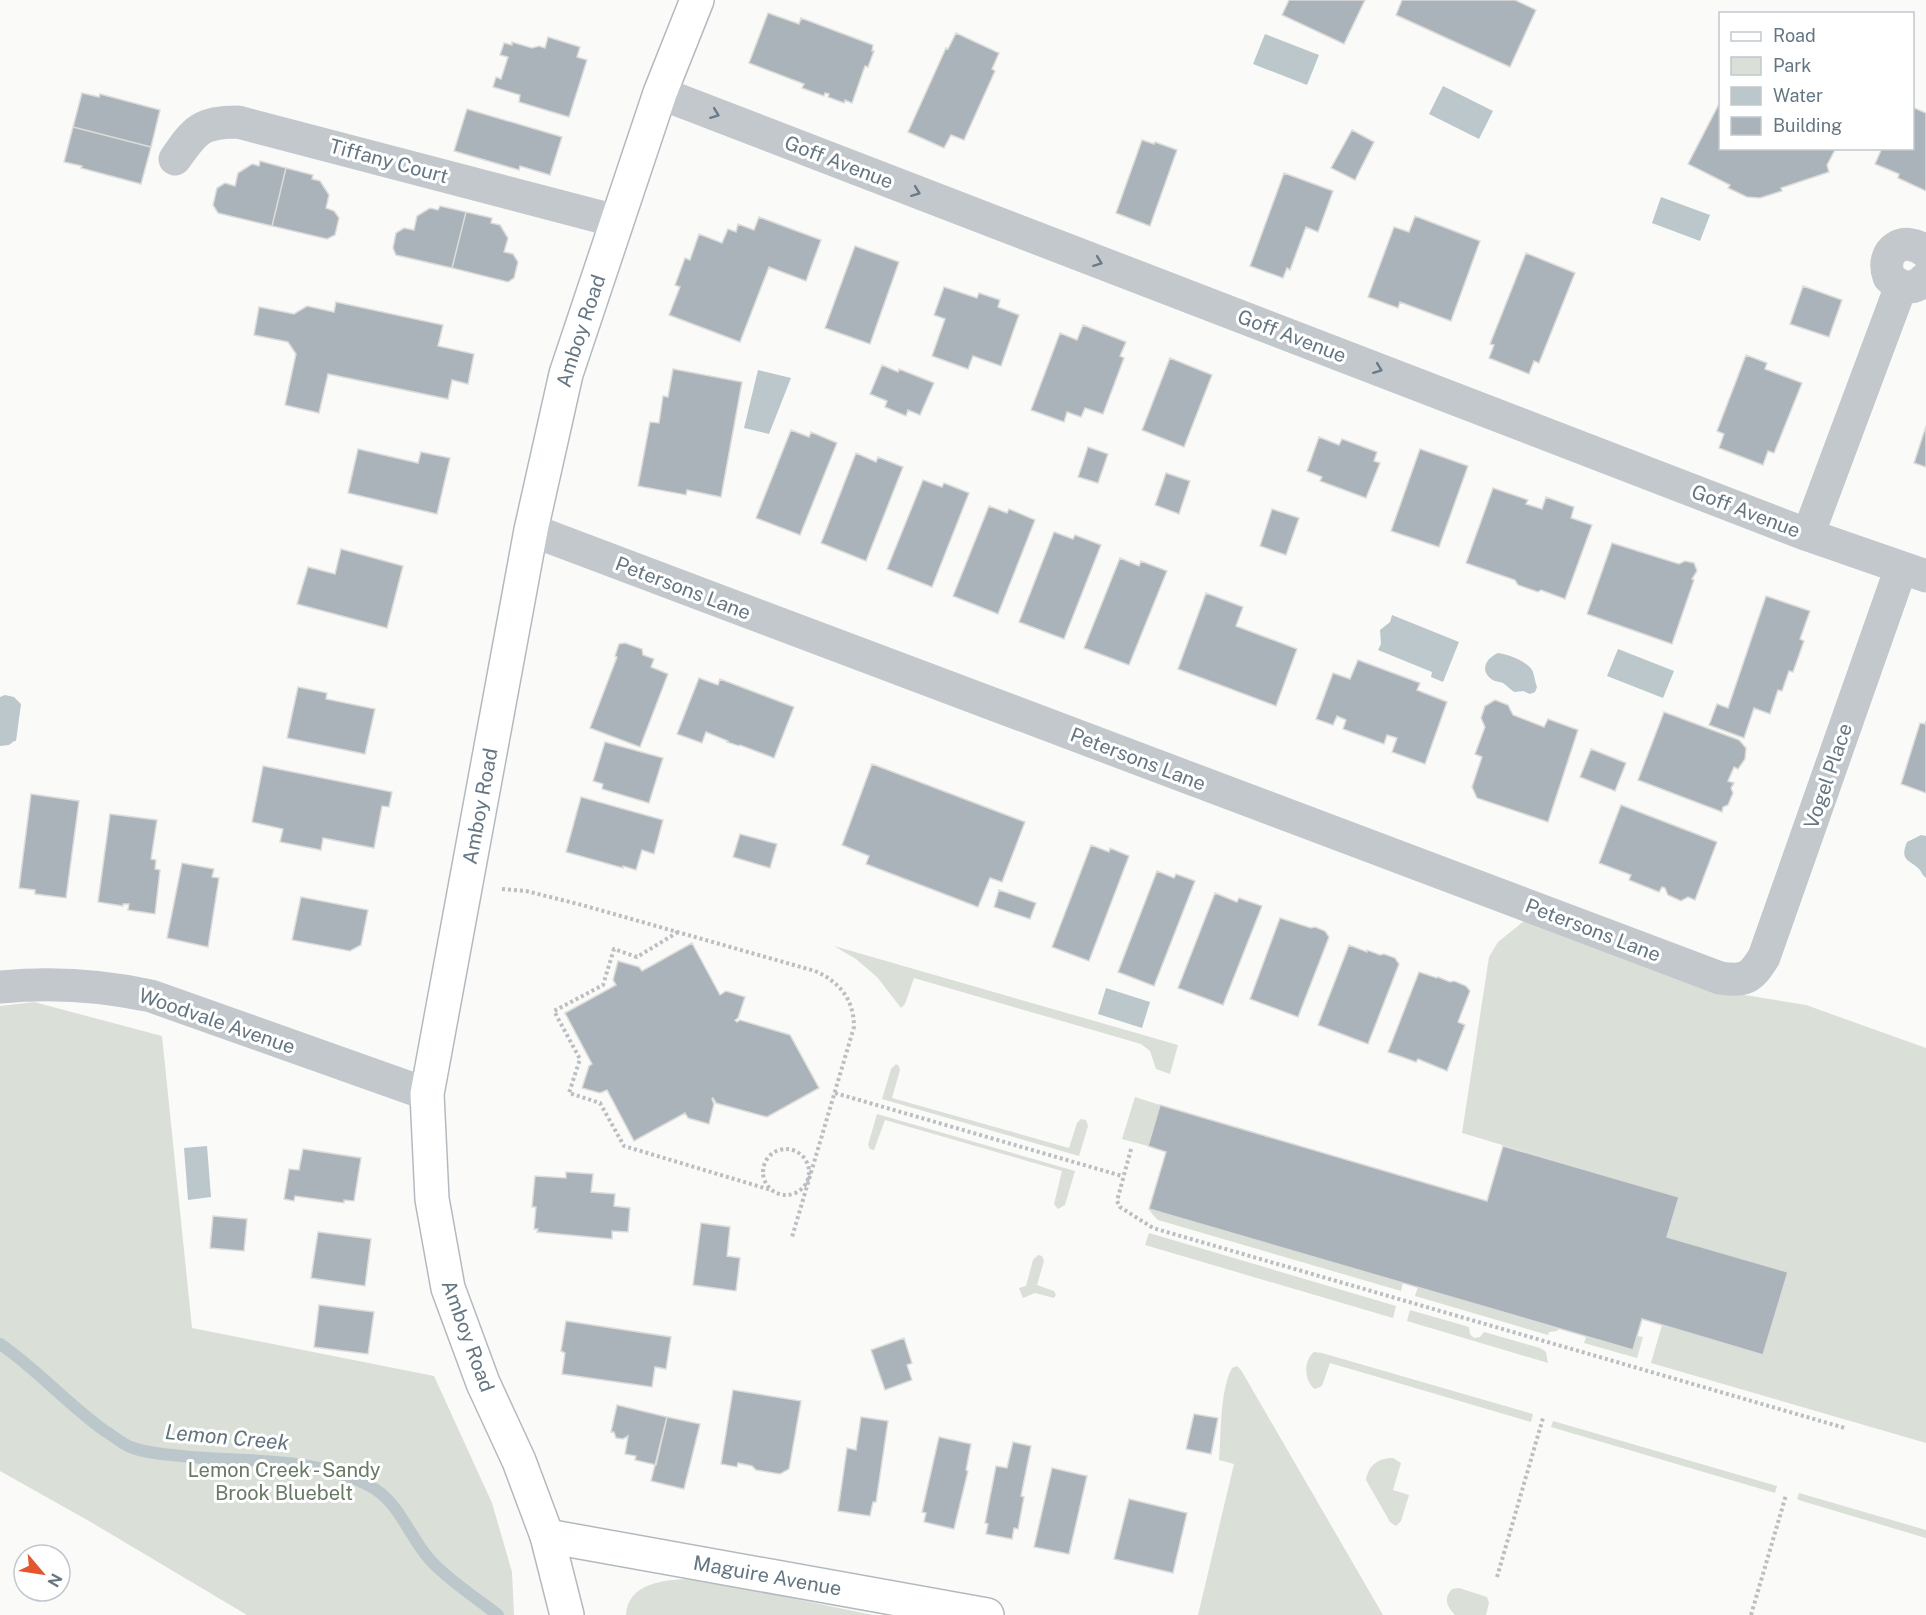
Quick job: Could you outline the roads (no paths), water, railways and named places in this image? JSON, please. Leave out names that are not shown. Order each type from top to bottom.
[{"type":"main road","name":"Amboy Road","points":[[567,1615],[547,1536],[519,1461],[483,1383],[448,1287],[432,1199],[427,1094],[531,530],[566,374],[660,93],[697,0]]},
{"type":"main road","name":"Maguire Avenue","points":[[547,1536],[987,1615]]},
{"type":"street","name":"Goff Avenue","points":[[660,93],[1808,535],[1914,572]]},
{"type":"street","name":"Tiffany Court","points":[[175,159],[189,139],[203,126],[220,122],[238,122],[616,221]]},
{"type":"street","points":[[1808,535],[1914,282],[1889,277],[1888,256],[1899,246],[1906,244],[1920,247],[1926,252]]},
{"type":"street","name":"Petersons Lane","points":[[531,530],[1720,978],[1746,979]]},
{"type":"street","name":"Vogel Place","points":[[1746,979],[1756,970],[1764,957],[1914,572]]},
{"type":"street","name":"Woodvale Avenue","points":[[0,987],[30,984],[115,988],[151,996],[427,1094]]},
{"type":"water","points":[[1265,34],[1319,55],[1307,85],[1253,64]]},
{"type":"water","points":[[1443,86],[1493,111],[1479,139],[1429,114]]},
{"type":"water","points":[[1661,197],[1710,215],[1700,241],[1652,223]]},
{"type":"water","points":[[758,370],[791,378],[769,434],[744,428]]},
{"type":"water","points":[[1392,615],[1459,642],[1443,682],[1431,677],[1432,672],[1378,650],[1381,644],[1380,630],[1390,622]]},
{"type":"water","points":[[1618,649],[1674,671],[1663,698],[1607,676]]},
{"type":"water","points":[[1498,653],[1518,659],[1531,668],[1537,687],[1535,692],[1530,694],[1523,691],[1515,692],[1486,674],[1486,663]]},
{"type":"water","points":[[5,695],[14,697],[21,704],[16,741],[0,746],[0,697]]},
{"type":"water","points":[[1921,835],[1926,836],[1926,878],[1905,857],[1904,853],[1907,842]]},
{"type":"water","points":[[1106,988],[1150,1002],[1142,1028],[1098,1014]]},
{"type":"water","points":[[207,1146],[211,1197],[188,1200],[184,1148]]},
{"type":"waterway","name":"Lemon Creek","points":[[0,1344],[91,1421],[128,1446],[154,1453],[181,1456],[300,1464],[346,1475],[368,1485],[379,1492],[396,1509],[431,1561],[455,1583],[498,1615]]},
{"type":"park label","name":"Lemon Creek - Sandy Brook Bluebelt","points":[[284,1482]]}]
